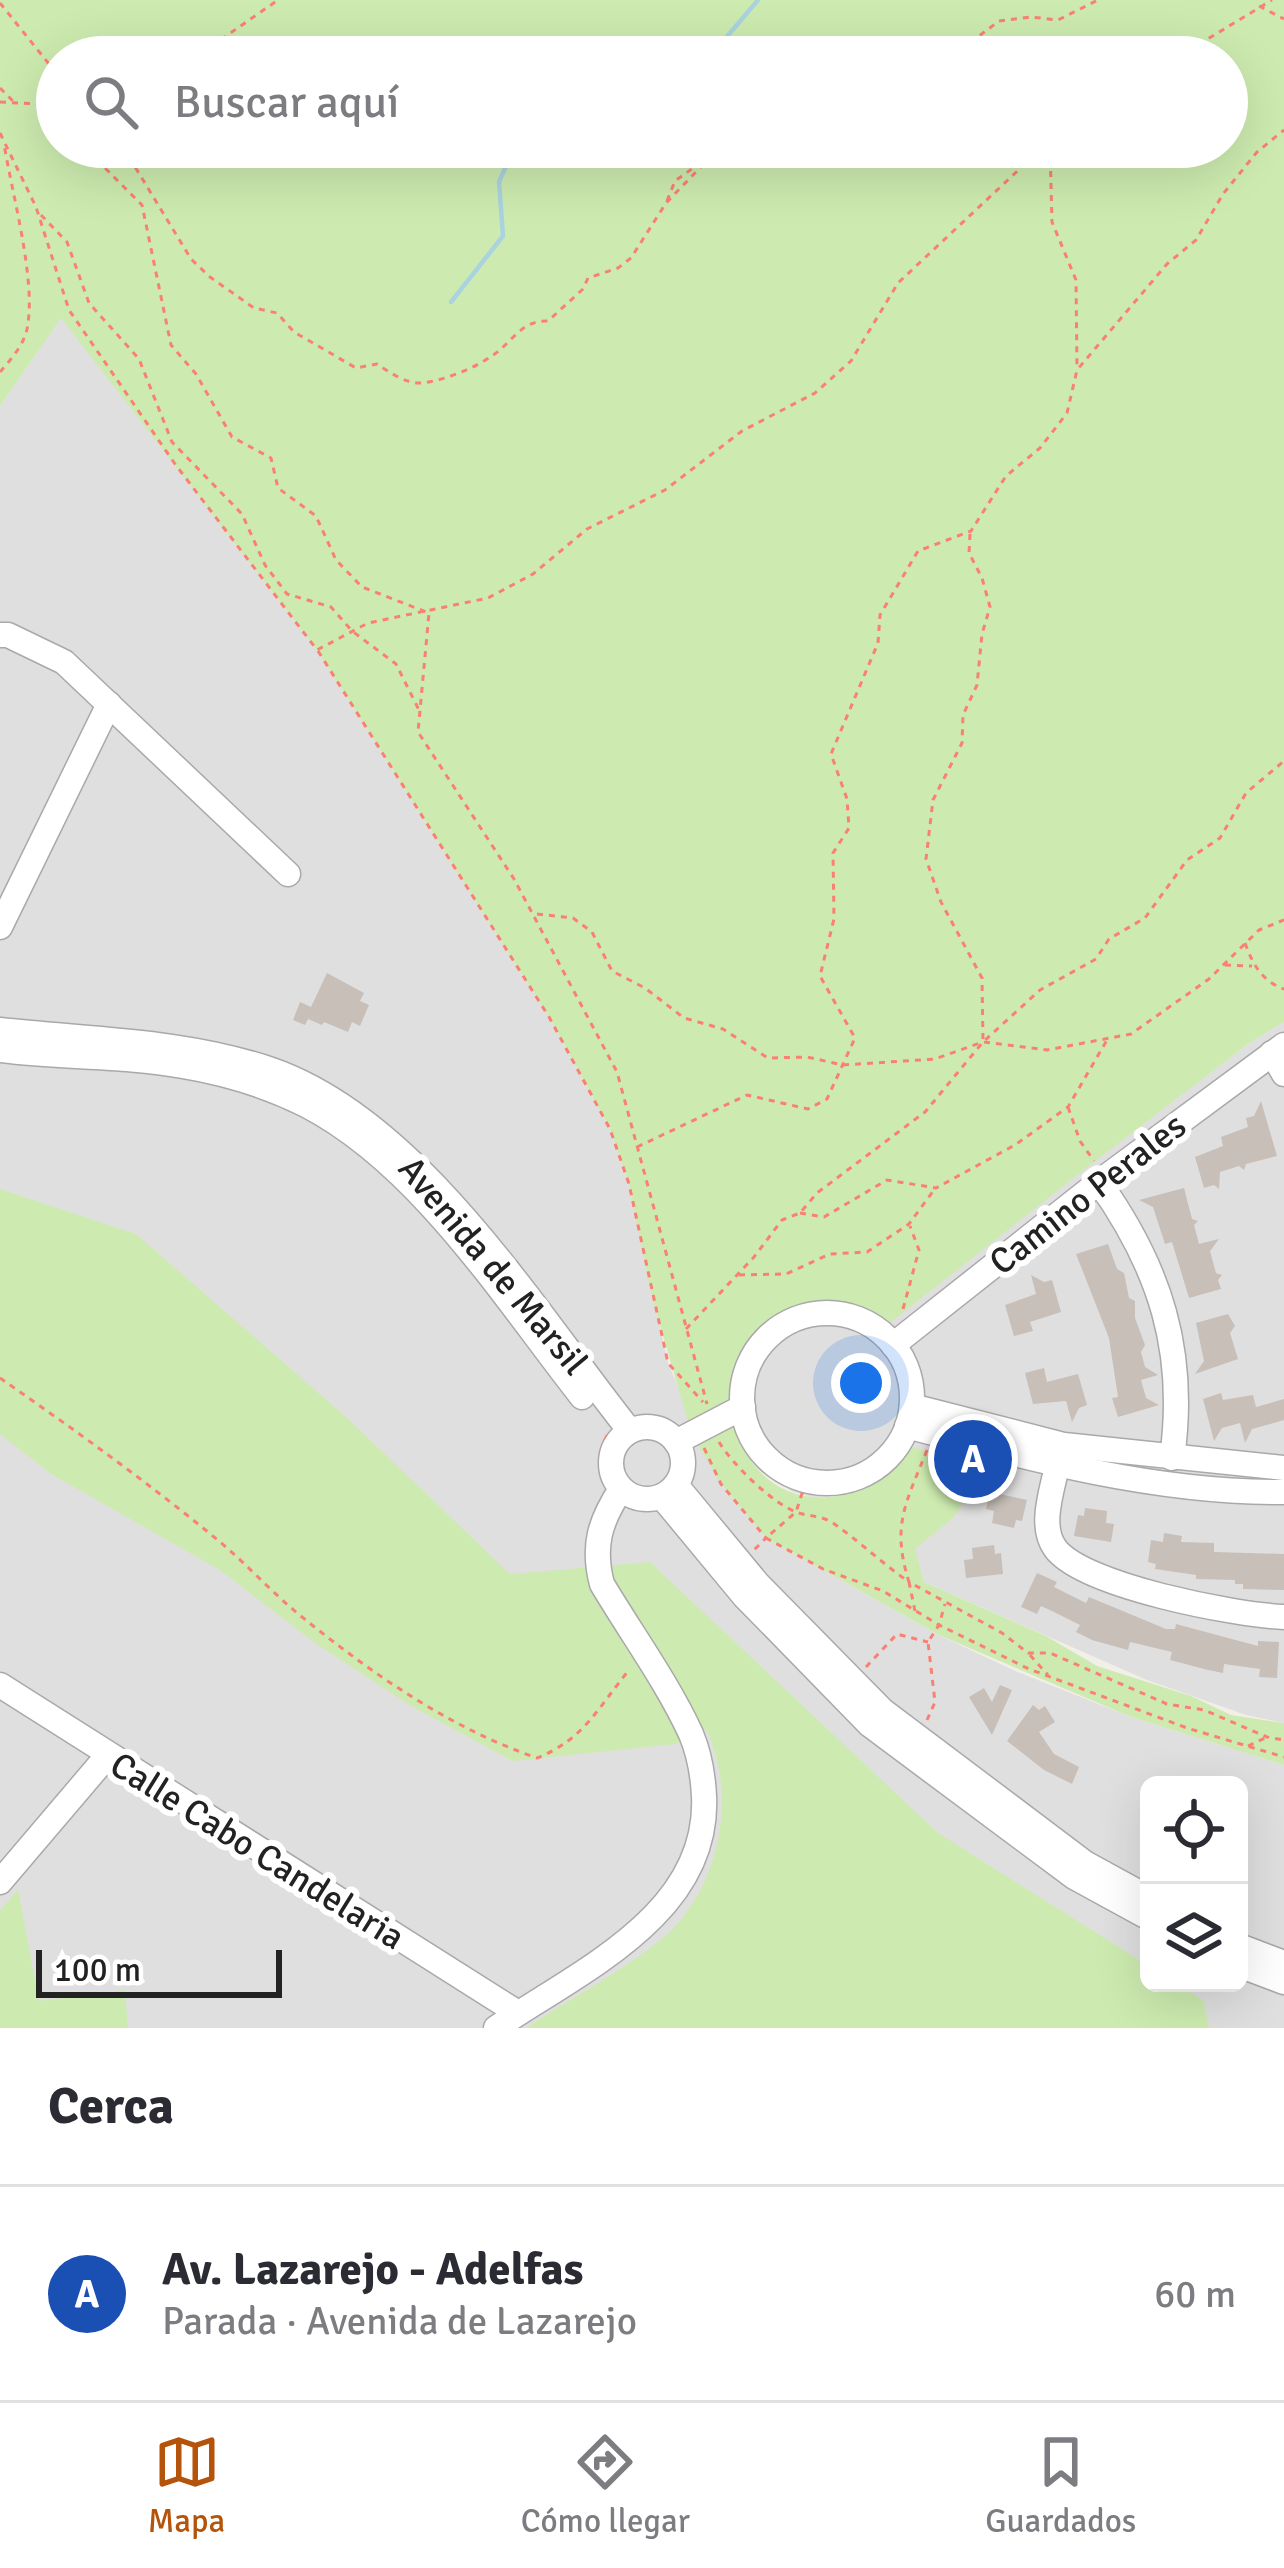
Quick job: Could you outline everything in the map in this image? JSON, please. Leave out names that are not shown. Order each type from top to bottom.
[{"type":"street","points":[[0,635],[64,662],[288,874]]},
{"type":"street","points":[[0,927],[109,704]]},
{"type":"street","name":"Avenida de Marsil","points":[[0,1030],[184,1047],[275,1071],[316,1090],[403,1152],[454,1206],[618,1435]]},
{"type":"street","name":"Avenida de Marsil","points":[[0,1050],[181,1065],[268,1088],[308,1106],[390,1166],[445,1223],[618,1435]]},
{"type":"street","name":"Camino Perales","points":[[893,1345],[1102,1180],[1280,1058]]},
{"type":"street","points":[[1102,1180],[1146,1257],[1166,1315],[1177,1375],[1172,1458]]},
{"type":"street","points":[[830,1313],[875,1328],[893,1345],[911,1384],[910,1416],[887,1458],[856,1479],[831,1484],[806,1481],[770,1461],[756,1445],[743,1407],[743,1383],[765,1340],[784,1325],[830,1313]]},
{"type":"street","points":[[676,1442],[743,1407]]},
{"type":"street","points":[[910,1416],[1064,1444],[1284,1468]]},
{"type":"street","points":[[910,1416],[1057,1466],[1169,1483],[1284,1492]]},
{"type":"street","points":[[496,2028],[650,1923],[680,1887],[698,1851],[705,1814],[703,1778],[692,1736],[602,1584],[596,1561],[598,1528],[618,1493],[610,1466],[618,1435],[656,1428],[676,1442],[684,1466],[669,1491],[639,1499],[618,1493]]},
{"type":"street","points":[[1057,1466],[1046,1526],[1053,1547],[1071,1564],[1173,1600],[1246,1616],[1284,1617]]},
{"type":"street","points":[[669,1491],[882,1711],[1085,1862],[1140,1893]]},
{"type":"street","points":[[669,1491],[744,1596],[870,1725],[1075,1877],[1140,1913]]},
{"type":"street","name":"Calle Cabo Candelaria","points":[[0,1685],[518,2013]]},
{"type":"street","points":[[0,1882],[108,1755]]},
{"type":"street","points":[[1248,1949],[1284,1963]]},
{"type":"street","points":[[1248,1968],[1284,1982]]},
{"type":"path","points":[[226,36],[278,0]]},
{"type":"path","points":[[979,36],[999,21],[1031,16],[1058,20],[1098,0]]},
{"type":"path","points":[[1211,36],[1271,0]]},
{"type":"path","points":[[0,3],[36,48]]},
{"type":"path","points":[[1259,5],[1284,19]]},
{"type":"path","points":[[0,88],[16,104]]},
{"type":"path","points":[[0,102],[36,105]]},
{"type":"path","points":[[1248,162],[1284,130]]},
{"type":"path","points":[[1,135],[38,212],[69,310],[175,464],[317,650],[549,1017],[610,1129],[629,1184],[668,1364],[707,1406],[617,1072],[514,879],[418,732],[429,613]]},
{"type":"path","points":[[0,372],[19,350],[28,325],[27,284],[1,135]]},
{"type":"path","points":[[105,168],[142,205],[171,345],[196,374],[232,437],[271,458],[278,488],[316,516],[336,560],[362,587],[429,613]]},
{"type":"path","points":[[136,168],[191,259],[210,277],[254,308],[277,313],[294,332],[356,368],[376,364],[420,383],[462,374],[535,320],[548,321],[583,289],[588,278],[631,258],[667,203],[698,168]]},
{"type":"path","points":[[317,650],[368,623],[488,598],[533,574],[587,529],[665,490],[742,431],[815,392],[851,361],[898,283],[1023,168]]},
{"type":"path","points":[[983,1042],[982,978],[941,902],[926,859],[933,800],[962,743],[963,715],[977,685],[990,608],[969,553],[971,530],[1006,476],[1040,448],[1067,413],[1078,370],[1076,280],[1052,222],[1048,168]]},
{"type":"path","points":[[1078,370],[1167,264],[1196,240],[1243,168]]},
{"type":"path","points":[[38,212],[52,221],[67,242],[89,303],[139,359],[172,442],[242,514],[265,565],[287,594],[331,607],[352,631],[396,664],[420,712]]},
{"type":"path","points":[[638,1148],[747,1095],[808,1109],[827,1099],[855,1038],[820,976],[834,919],[833,853],[849,829],[847,799],[831,754],[878,644],[880,615],[918,551],[971,530]]},
{"type":"path","points":[[686,1329],[782,1220],[800,1213],[818,1193],[925,1112],[983,1042],[1040,990],[1096,959],[1108,939],[1145,918],[1187,860],[1220,838],[1246,793],[1284,761]]},
{"type":"path","points":[[533,914],[573,919],[592,932],[613,971],[685,1018],[723,1029],[768,1058],[806,1057],[843,1065],[935,1059],[983,1042],[1047,1049],[1131,1034],[1223,965],[1259,930],[1284,920]]},
{"type":"path","points":[[1245,944],[1253,966],[1270,985],[1284,989]]},
{"type":"path","points":[[1223,965],[1253,966]]},
{"type":"path","points":[[737,1275],[786,1274],[830,1254],[867,1252],[910,1223],[936,1188],[1015,1145],[1068,1107],[1108,1039]]},
{"type":"path","points":[[1068,1107],[1102,1180]]},
{"type":"path","points":[[800,1213],[824,1217],[887,1180],[936,1188]]},
{"type":"path","points":[[905,1317],[919,1250],[910,1223]]},
{"type":"path","points":[[0,1378],[217,1539],[301,1616],[412,1700],[466,1724],[496,1744],[537,1758],[563,1748],[579,1736],[632,1667],[646,1659]]},
{"type":"path","points":[[712,1425],[720,1445],[740,1469],[796,1512],[818,1515],[834,1524],[909,1582],[1002,1633],[1049,1676]]},
{"type":"path","points":[[712,1425],[702,1438],[704,1454],[721,1484],[766,1538],[824,1569],[883,1591],[939,1625],[1049,1676],[1284,1757]]},
{"type":"path","points":[[618,1435],[602,1448],[604,1490],[618,1493]]},
{"type":"path","points":[[916,1611],[898,1547],[904,1507],[930,1443]]},
{"type":"path","points":[[753,1551],[796,1512],[806,1481]]},
{"type":"path","points":[[916,1736],[935,1702],[928,1642],[946,1603]]},
{"type":"path","points":[[850,1678],[872,1663],[887,1640],[897,1634],[928,1642]]},
{"type":"path","points":[[1028,1653],[1050,1653],[1167,1705],[1204,1710],[1284,1740]]},
{"type":"path","points":[[1247,1748],[1267,1737]]},
{"type":"shaded area","points":[[61,317],[317,650],[549,1017],[610,1129],[629,1184],[668,1363],[721,1484],[766,1538],[939,1635],[1013,1670],[1131,1717],[1284,1765],[1284,2028],[0,2028],[0,406]]},
{"type":"shaded area","points":[[1284,1022],[1284,1723],[1246,1715],[1147,1680],[924,1582],[914,1549],[913,1447],[901,1465],[861,1491],[815,1498],[793,1492],[758,1466],[743,1447],[731,1406],[733,1376],[744,1352],[757,1333],[780,1314],[806,1304],[832,1302],[883,1318],[1248,1044]]},
{"type":"green space","points":[[0,0],[1284,0],[1284,1022],[1248,1044],[891,1322],[827,1305],[780,1314],[749,1342],[735,1380],[736,1423],[752,1461],[783,1488],[828,1497],[854,1492],[887,1475],[912,1447],[985,1468],[954,1517],[915,1549],[924,1582],[1046,1636],[1097,1666],[1191,1696],[1231,1715],[1284,1723],[1284,1765],[1131,1717],[939,1635],[766,1538],[721,1484],[691,1432],[651,1294],[629,1184],[610,1129],[549,1017],[317,650],[61,318],[0,406]]},
{"type":"green space","points":[[0,1189],[136,1234],[345,1416],[510,1574],[650,1562],[938,1833],[1140,1960],[1140,1992],[1190,1992],[1204,2001],[1209,2028],[526,2028],[648,1949],[679,1922],[694,1901],[715,1854],[722,1803],[715,1753],[706,1729],[676,1744],[513,1761],[413,1707],[315,1643],[220,1570],[51,1474],[0,1434]]},
{"type":"green space","points":[[18,1889],[39,2001],[125,1990],[128,2028],[0,2028],[0,1911]]},
{"type":"building","points":[[327,973],[364,993],[360,1001],[369,1005],[360,1026],[352,1022],[348,1032],[324,1022],[308,1019],[305,1025],[293,1020],[300,1002],[311,1007]]},
{"type":"building","points":[[1261,1101],[1277,1156],[1246,1164],[1244,1170],[1239,1166],[1220,1172],[1219,1189],[1214,1185],[1204,1188],[1195,1157],[1223,1146],[1221,1137],[1248,1127],[1246,1118],[1254,1116]]},
{"type":"building","points":[[1184,1188],[1192,1219],[1198,1221],[1194,1225],[1199,1244],[1219,1239],[1210,1251],[1216,1273],[1222,1275],[1218,1280],[1221,1289],[1189,1298],[1172,1242],[1165,1244],[1153,1207],[1139,1200]]},
{"type":"building","points":[[1108,1244],[1117,1269],[1124,1273],[1129,1298],[1135,1301],[1145,1367],[1158,1375],[1141,1380],[1146,1398],[1159,1405],[1118,1417],[1112,1398],[1118,1397],[1109,1338],[1076,1254]]},
{"type":"building","points":[[1031,1275],[1044,1282],[1052,1280],[1061,1312],[1030,1322],[1033,1331],[1014,1336],[1005,1305],[1036,1294]]},
{"type":"building","points":[[1228,1314],[1235,1326],[1230,1333],[1238,1359],[1195,1374],[1204,1361],[1196,1323]]},
{"type":"building","points":[[1044,1368],[1047,1382],[1078,1374],[1087,1405],[1079,1408],[1072,1422],[1066,1401],[1033,1404],[1025,1373]]},
{"type":"building","points":[[1221,1393],[1223,1400],[1253,1395],[1256,1407],[1284,1399],[1284,1420],[1252,1429],[1245,1443],[1240,1423],[1222,1428],[1214,1441],[1203,1399]]},
{"type":"building","points":[[990,1492],[1027,1500],[1022,1521],[1016,1520],[1014,1528],[992,1523],[994,1511],[986,1509]]},
{"type":"building","points":[[1085,1508],[1107,1511],[1106,1523],[1114,1524],[1111,1542],[1074,1536],[1078,1515],[1084,1516]]},
{"type":"building","points":[[1164,1533],[1182,1536],[1181,1542],[1214,1543],[1214,1552],[1284,1554],[1284,1590],[1243,1589],[1235,1580],[1196,1579],[1196,1575],[1155,1569],[1156,1564],[1148,1562],[1151,1540],[1163,1542]]},
{"type":"building","points":[[994,1545],[995,1554],[1001,1553],[1003,1574],[966,1578],[964,1560],[973,1559],[972,1548]]},
{"type":"building","points":[[1037,1573],[1086,1603],[1089,1597],[1166,1629],[1175,1629],[1176,1624],[1258,1646],[1258,1641],[1279,1642],[1277,1678],[1259,1677],[1260,1669],[1224,1664],[1223,1673],[1208,1670],[1170,1660],[1172,1652],[1130,1642],[1128,1650],[1092,1640],[1076,1632],[1080,1625],[1052,1611],[1041,1606],[1037,1614],[1021,1607]]},
{"type":"building","points":[[1000,1685],[1012,1690],[992,1735],[969,1697],[984,1688],[992,1702]]},
{"type":"building","points":[[1033,1705],[1039,1710],[1045,1706],[1055,1722],[1039,1732],[1054,1754],[1079,1767],[1072,1784],[1044,1770],[1007,1741]]},
{"type":"waterway","points":[[727,36],[758,0]]},
{"type":"waterway","points":[[451,302],[503,236],[499,182],[505,168]]},
{"type":"place","name":"Av. Lazarejo - Adelfas","points":[[973,1459]]}]
